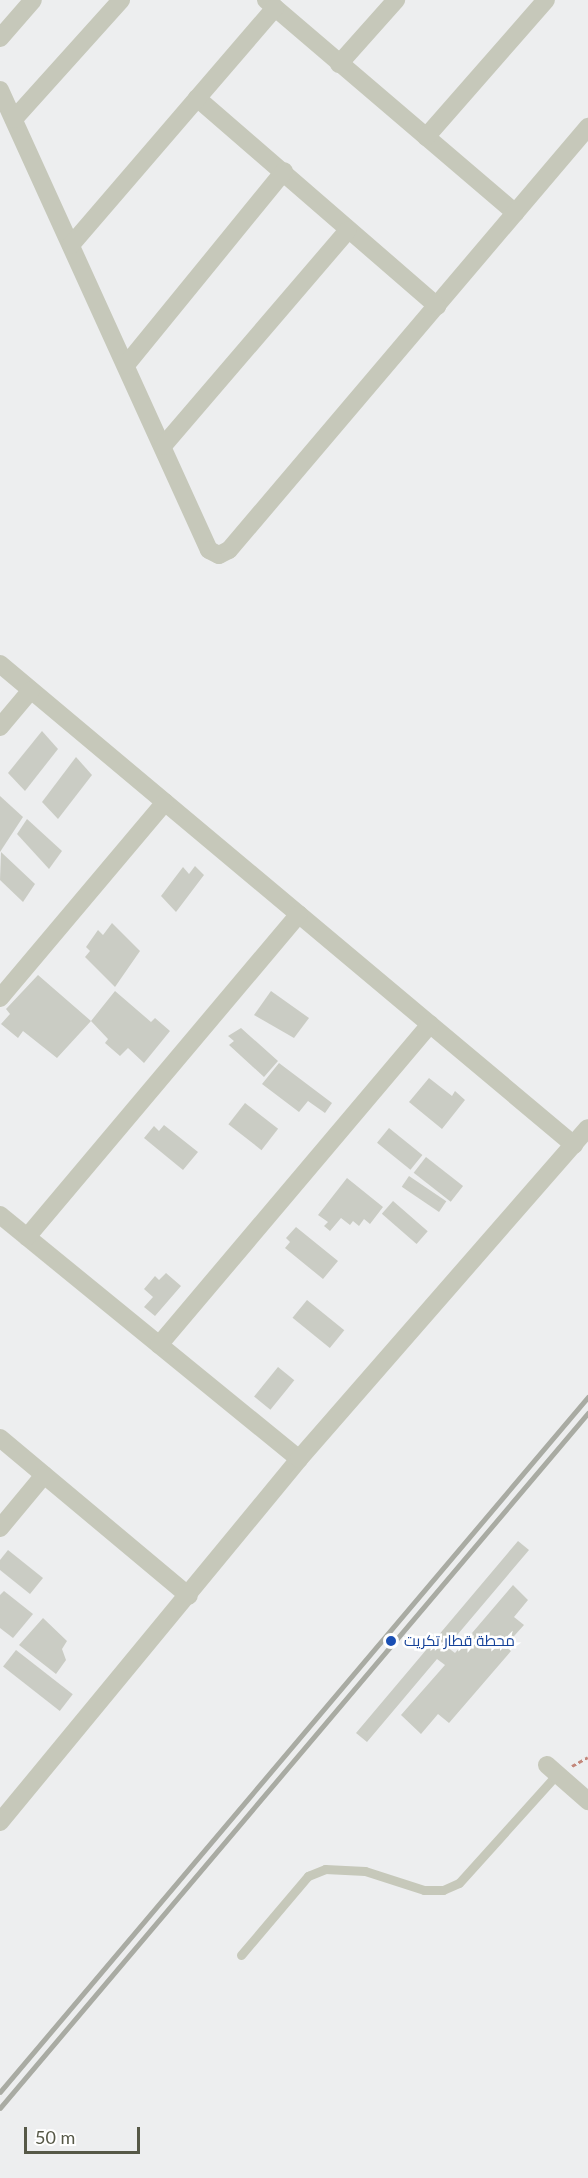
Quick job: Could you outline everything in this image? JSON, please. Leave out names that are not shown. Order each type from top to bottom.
[{"type":"street","points":[[0,38],[33,0]]},
{"type":"street","points":[[14,119],[121,0]]},
{"type":"street","points":[[339,64],[396,0]]},
{"type":"street","points":[[426,137],[546,0]]},
{"type":"street","points":[[71,244],[197,98],[270,4],[515,213]]},
{"type":"street","points":[[0,90],[209,550],[224,553],[588,127]]},
{"type":"street","points":[[197,98],[284,171],[348,230],[437,306]]},
{"type":"street","points":[[126,365],[284,171]]},
{"type":"street","points":[[163,446],[348,230]]},
{"type":"street","points":[[0,664],[574,1145]]},
{"type":"street","points":[[0,727],[31,690]]},
{"type":"street","points":[[0,998],[165,802]]},
{"type":"street","points":[[27,1237],[299,914]]},
{"type":"street","points":[[159,1345],[430,1024]]},
{"type":"street","points":[[0,1822],[189,1596],[299,1459],[588,1128]]},
{"type":"street","points":[[0,1215],[299,1459]]},
{"type":"street","points":[[0,1438],[189,1596]]},
{"type":"street","points":[[0,1528],[44,1475]]},
{"type":"street","points":[[552,1770],[588,1800]]},
{"type":"lane","points":[[241,1955],[308,1876],[325,1869],[365,1871],[424,1890],[443,1890],[459,1883],[552,1770]]},
{"type":"building","points":[[42,731],[58,749],[25,791],[8,773]]},
{"type":"building","points":[[76,757],[92,775],[58,819],[42,802]]},
{"type":"building","points":[[0,796],[23,817],[0,852]]},
{"type":"building","points":[[27,819],[62,851],[49,869],[17,834]]},
{"type":"building","points":[[1,852],[35,884],[23,902],[0,880]]},
{"type":"building","points":[[195,866],[204,875],[176,912],[161,896],[183,867],[189,874]]},
{"type":"building","points":[[112,923],[140,951],[115,987],[85,957],[90,951],[86,947],[98,930],[103,935]]},
{"type":"building","points":[[38,975],[91,1021],[57,1058],[23,1031],[18,1038],[1,1024],[10,1014],[6,1009]]},
{"type":"building","points":[[115,991],[151,1022],[155,1018],[170,1031],[144,1063],[128,1048],[120,1056],[105,1043],[108,1039],[91,1021]]},
{"type":"building","points":[[271,991],[309,1018],[294,1038],[254,1015]]},
{"type":"building","points":[[241,1028],[278,1061],[264,1077],[229,1045],[234,1041],[228,1036]]},
{"type":"building","points":[[279,1063],[332,1103],[325,1113],[308,1101],[299,1112],[262,1084]]},
{"type":"building","points":[[429,1078],[452,1096],[455,1091],[465,1100],[442,1129],[409,1102]]},
{"type":"building","points":[[245,1103],[278,1129],[261,1150],[228,1124]]},
{"type":"building","points":[[164,1125],[198,1152],[183,1170],[144,1138],[154,1126],[159,1131]]},
{"type":"building","points":[[389,1128],[422,1155],[410,1170],[377,1143]]},
{"type":"building","points":[[426,1157],[463,1186],[451,1202],[414,1173]]},
{"type":"building","points":[[409,1176],[446,1201],[439,1212],[402,1187]]},
{"type":"building","points":[[347,1178],[383,1207],[370,1224],[364,1219],[359,1226],[353,1221],[350,1225],[341,1218],[330,1231],[324,1226],[328,1222],[318,1215]]},
{"type":"building","points":[[393,1201],[428,1231],[417,1244],[382,1214]]},
{"type":"building","points":[[296,1227],[338,1261],[323,1279],[285,1248],[290,1242],[286,1238]]},
{"type":"building","points":[[166,1273],[181,1286],[155,1316],[144,1307],[153,1297],[144,1289],[155,1276],[159,1280]]},
{"type":"building","points":[[307,1300],[344,1330],[330,1348],[293,1318]]},
{"type":"building","points":[[278,1367],[294,1380],[270,1410],[254,1397]]},
{"type":"building","points":[[518,1541],[529,1550],[447,1647],[455,1653],[513,1585],[528,1600],[514,1617],[524,1625],[505,1646],[511,1651],[449,1723],[438,1714],[421,1734],[401,1715],[445,1665],[437,1659],[367,1742],[356,1733]]},
{"type":"building","points":[[8,1550],[43,1578],[30,1594],[0,1570],[0,1560]]},
{"type":"building","points":[[4,1591],[33,1614],[13,1638],[0,1628],[0,1595]]},
{"type":"building","points":[[43,1618],[67,1641],[62,1649],[66,1660],[56,1674],[19,1645]]},
{"type":"building","points":[[16,1650],[73,1694],[60,1711],[3,1667]]},
{"type":"railway","points":[[0,2092],[588,1397]]},
{"type":"railway","points":[[0,2108],[588,1413]]},
{"type":"place","name":"محطة قطار تكريت","points":[[391,1641]]}]
